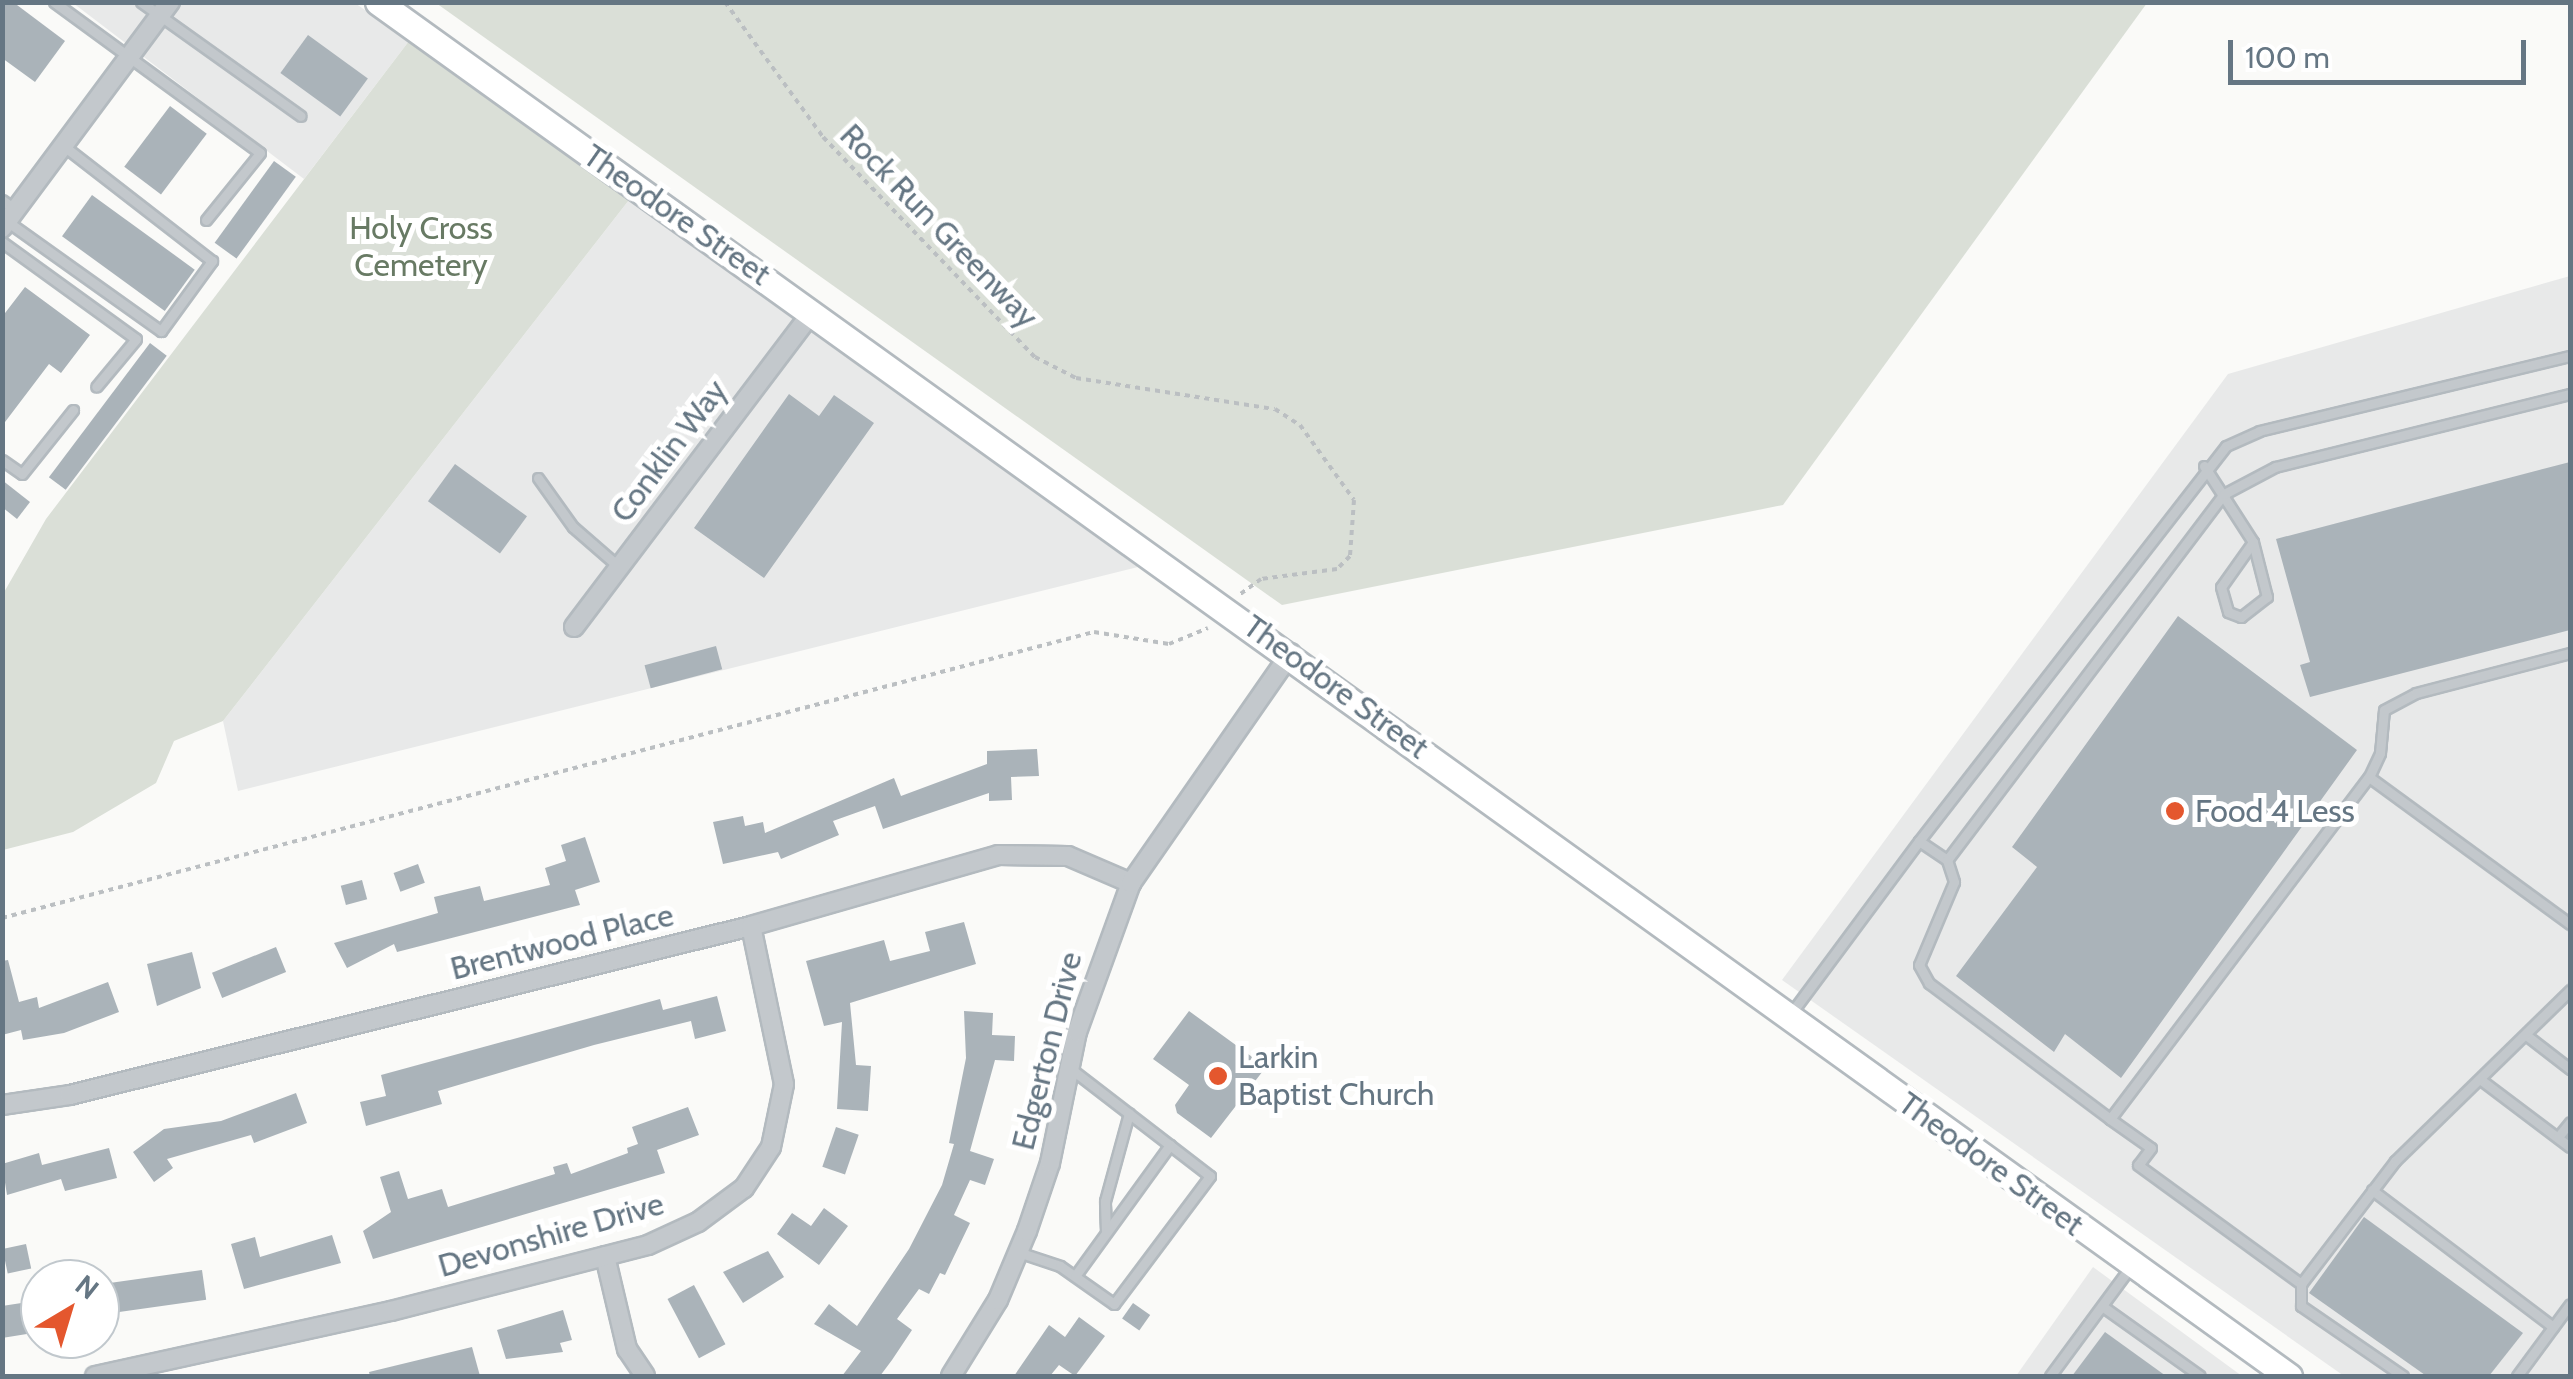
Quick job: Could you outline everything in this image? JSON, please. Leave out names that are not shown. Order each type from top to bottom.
[{"type":"street","name":"Theodore Street","points":[[378,2],[1291,654],[1787,1018],[2288,1376]]},
{"type":"street","points":[[7,215],[64,146],[165,9]]},
{"type":"street","name":"Conklin Way","points":[[574,627],[812,312]]},
{"type":"street","name":"Edgerton Drive","points":[[952,1376],[1018,1252],[1050,1163],[1070,1068],[1105,944],[1131,883],[1291,654]]},
{"type":"street","name":"Brentwood Place","points":[[2,1105],[70,1095],[751,926],[998,855],[1068,856],[1131,883]]},
{"type":"street","name":"Devonshire Drive","points":[[95,1376],[252,1346],[606,1256],[698,1222],[744,1188],[771,1146],[784,1084],[751,926]]},
{"type":"street","points":[[606,1256],[627,1349],[644,1376]]},
{"type":"lane","points":[[54,2],[260,153],[206,220]]},
{"type":"lane","points":[[141,2],[165,9],[301,116]]},
{"type":"lane","points":[[7,215],[161,331],[212,261],[64,146]]},
{"type":"lane","points":[[2,242],[136,338],[96,387]]},
{"type":"lane","points":[[1787,1018],[2204,466],[2226,446],[2259,431],[2570,356]]},
{"type":"lane","points":[[1947,860],[2224,494],[2274,467],[2570,394]]},
{"type":"lane","points":[[2,460],[22,474],[73,410]]},
{"type":"lane","points":[[2204,466],[2253,542],[2267,596],[2262,606],[2241,617],[2228,612],[2220,587],[2253,542]]},
{"type":"lane","points":[[538,478],[572,526],[619,567]]},
{"type":"lane","points":[[2110,1119],[2369,777],[2380,753],[2384,710],[2394,700],[2570,653]]},
{"type":"lane","points":[[2369,777],[2570,924]]},
{"type":"lane","points":[[1919,841],[1947,860],[1954,882],[1919,965],[1929,984],[2151,1148],[2138,1164],[2302,1284]]},
{"type":"lane","points":[[2403,1376],[2301,1306],[2302,1284],[2372,1190],[2569,995]]},
{"type":"lane","points":[[2526,1036],[2570,1070]]},
{"type":"lane","points":[[1018,1252],[1074,1276],[1114,1304],[1210,1176],[1070,1068]]},
{"type":"lane","points":[[2481,1080],[2570,1147]]},
{"type":"lane","points":[[1106,1233],[1106,1200],[1129,1113]]},
{"type":"lane","points":[[2558,1137],[2570,1122]]},
{"type":"lane","points":[[1074,1276],[1170,1145]]},
{"type":"lane","points":[[2372,1190],[2554,1327]]},
{"type":"lane","points":[[2050,1376],[2132,1265]]},
{"type":"lane","points":[[2516,1376],[2570,1304]]},
{"type":"lane","points":[[2102,1306],[2200,1376]]},
{"type":"path","name":"Rock Run Greenway","points":[[724,2],[823,137],[1035,357],[1116,388],[1275,409],[1300,425],[1332,464],[1356,512],[1346,566],[1261,578],[1227,608]]},
{"type":"path","points":[[2,918],[1094,632],[1181,643],[1227,608]]},
{"type":"shaded area","points":[[73,3],[355,3],[409,41],[304,179]]},
{"type":"shaded area","points":[[629,200],[1138,567],[238,791],[223,721]]},
{"type":"shaded area","points":[[2570,276],[2570,1376],[2344,1376],[1782,980],[2228,374]]},
{"type":"shaded area","points":[[2093,1267],[2242,1376],[2016,1376]]},
{"type":"green space","points":[[436,3],[2147,3],[1783,505],[1282,605]]},
{"type":"green space","name":"Holy Cross Cemetery","points":[[409,41],[629,200],[223,721],[174,741],[156,783],[73,832],[3,850],[3,594],[46,519]]},
{"type":"building","points":[[2,2],[13,2],[65,41],[35,82],[2,58]]},
{"type":"building","points":[[308,35],[368,78],[340,117],[280,73]]},
{"type":"building","points":[[170,106],[207,134],[161,194],[124,167]]},
{"type":"building","points":[[274,161],[296,177],[236,259],[215,243]]},
{"type":"building","points":[[92,195],[195,270],[165,311],[62,236]]},
{"type":"building","points":[[25,287],[90,335],[61,373],[49,364],[2,426],[2,317]]},
{"type":"building","points":[[150,343],[167,356],[66,490],[49,477]]},
{"type":"building","points":[[789,394],[819,416],[834,395],[874,423],[764,578],[694,528]]},
{"type":"building","points":[[2570,462],[2570,630],[2310,697],[2300,665],[2310,662],[2276,539]]},
{"type":"building","points":[[455,464],[527,516],[500,554],[428,501]]},
{"type":"building","points":[[2,480],[30,502],[17,519],[2,507]]},
{"type":"building","points":[[2178,616],[2357,750],[2121,1078],[2065,1034],[2054,1052],[1956,976],[2037,867],[2012,847]]},
{"type":"building","points":[[716,646],[722,669],[651,688],[645,665]]},
{"type":"building","points":[[1037,749],[1039,776],[1011,777],[1012,800],[989,801],[989,793],[883,829],[875,806],[833,821],[839,835],[781,859],[778,852],[723,864],[713,822],[743,816],[745,826],[763,822],[765,833],[894,778],[901,796],[987,764],[987,751]]},
{"type":"building","points":[[585,837],[600,882],[575,890],[580,905],[397,952],[394,944],[347,968],[334,943],[438,913],[434,897],[480,886],[484,901],[550,885],[545,868],[566,861],[561,845]]},
{"type":"building","points":[[418,864],[425,883],[400,892],[394,873]]},
{"type":"building","points":[[362,880],[367,899],[346,905],[341,886]]},
{"type":"building","points":[[964,922],[976,964],[850,1003],[856,1065],[871,1066],[868,1111],[837,1109],[842,1022],[824,1026],[806,961],[884,940],[890,961],[930,951],[925,932]]},
{"type":"building","points":[[276,947],[286,972],[222,998],[212,973]]},
{"type":"building","points":[[192,952],[201,988],[157,1006],[147,964]]},
{"type":"building","points":[[8,960],[19,1002],[37,997],[39,1008],[108,982],[119,1012],[64,1033],[23,1040],[21,1030],[2,1035],[2,961]]},
{"type":"building","points":[[717,996],[726,1031],[695,1039],[691,1021],[594,1045],[438,1091],[442,1104],[366,1126],[360,1102],[386,1096],[381,1075],[660,999],[663,1010]]},
{"type":"building","points":[[964,1011],[993,1013],[992,1035],[1015,1036],[1014,1061],[995,1060],[970,1151],[994,1159],[985,1185],[970,1180],[954,1215],[970,1223],[945,1275],[940,1273],[929,1294],[919,1289],[897,1319],[912,1330],[892,1360],[880,1376],[842,1376],[861,1351],[814,1324],[829,1304],[857,1326],[909,1249],[942,1185],[954,1144],[949,1143],[966,1058]]},
{"type":"building","name":"Larkin Baptist Church","points":[[1189,1011],[1266,1067],[1211,1138],[1177,1113],[1175,1105],[1189,1085],[1153,1059]]},
{"type":"building","points":[[296,1093],[307,1123],[254,1143],[251,1135],[167,1159],[173,1168],[154,1182],[133,1152],[164,1129],[221,1121]]},
{"type":"building","points":[[688,1107],[699,1135],[657,1150],[665,1173],[373,1259],[363,1231],[391,1212],[380,1177],[399,1171],[408,1199],[442,1189],[448,1207],[555,1174],[553,1167],[567,1163],[571,1174],[628,1153],[627,1148],[638,1144],[632,1127]]},
{"type":"building","points":[[836,1127],[859,1135],[845,1175],[822,1167]]},
{"type":"building","points":[[109,1148],[117,1178],[65,1191],[61,1179],[7,1195],[2,1164],[39,1153],[42,1165]]},
{"type":"building","points":[[824,1208],[848,1226],[819,1265],[777,1234],[792,1213],[811,1226]]},
{"type":"building","points":[[2364,1217],[2523,1333],[2489,1376],[2425,1375],[2309,1293]]},
{"type":"building","points":[[332,1235],[341,1263],[244,1289],[231,1244],[255,1237],[260,1257]]},
{"type":"building","points":[[26,1244],[29,1259],[20,1259],[20,1271],[8,1273],[3,1249]]},
{"type":"building","points":[[768,1251],[784,1277],[743,1303],[723,1272]]},
{"type":"building","points":[[202,1270],[206,1300],[120,1312],[120,1282]]},
{"type":"building","points":[[694,1285],[725,1344],[699,1358],[668,1299]]},
{"type":"building","points":[[20,1303],[20,1335],[2,1338],[2,1306]]},
{"type":"building","points":[[1133,1303],[1150,1315],[1139,1331],[1122,1319]]},
{"type":"building","points":[[563,1310],[572,1340],[560,1343],[563,1352],[506,1359],[497,1330]]},
{"type":"building","points":[[1079,1317],[1105,1336],[1075,1376],[1059,1365],[1050,1376],[1014,1376],[1049,1325],[1065,1337]]},
{"type":"building","points":[[2105,1332],[2166,1376],[2072,1376]]},
{"type":"building","points":[[472,1347],[480,1376],[370,1376],[369,1372]]},
{"type":"place","name":"Food 4 Less","points":[[2175,811]]},
{"type":"place","name":"Larkin Baptist Church","points":[[1218,1076]]}]
